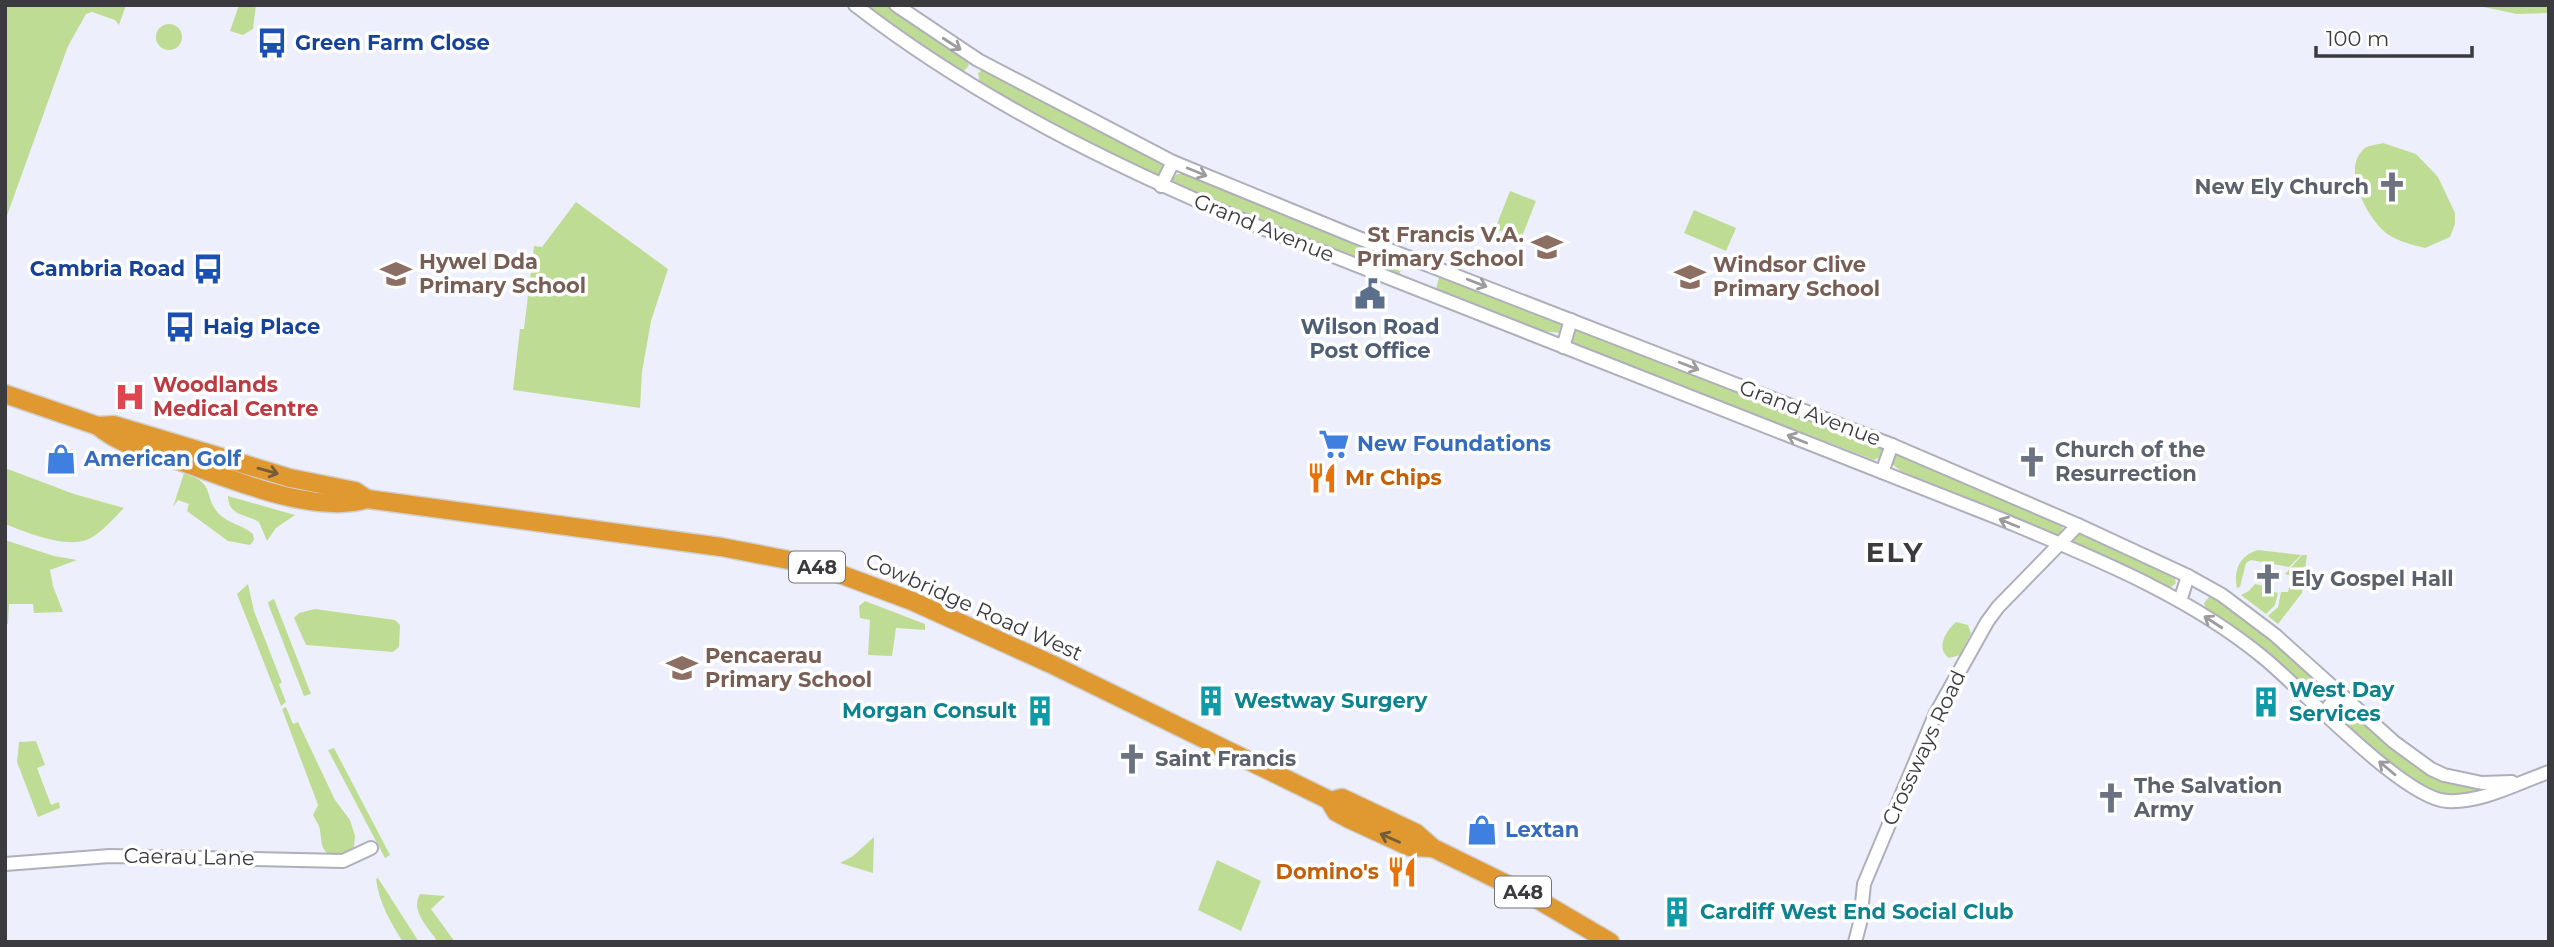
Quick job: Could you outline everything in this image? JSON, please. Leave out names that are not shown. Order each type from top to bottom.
[{"type":"highway","name":"Cowbridge Road West","points":[[5,394],[99,426],[114,425],[290,478],[355,491],[367,499],[721,547],[780,557],[837,573],[912,601],[1051,664],[1331,801],[1336,812],[1361,825],[1410,847],[1433,848],[1535,898],[1610,942]]},
{"type":"street","name":"Grand Avenue","points":[[855,5],[965,81],[1057,133],[1161,186],[2060,544],[2180,601],[2215,622],[2264,658],[2324,713],[2416,790],[2446,802],[2483,797],[2549,772]]},
{"type":"street","name":"Grand Avenue","points":[[896,5],[978,60],[1173,163],[1892,445],[2078,525],[2188,576],[2222,595],[2276,635],[2394,742],[2431,769],[2444,775],[2482,783],[2519,782]]},
{"type":"street","points":[[1161,186],[1173,163]]},
{"type":"street","points":[[1563,346],[1571,320]]},
{"type":"street","name":"Grand Avenue","points":[[1882,472],[1892,445]]},
{"type":"street","points":[[2060,544],[2078,525]]},
{"type":"street","name":"Crossways Road","points":[[1855,942],[1864,884],[1935,715],[1987,622],[1998,607],[2060,544]]},
{"type":"street","points":[[2180,601],[2188,576]]},
{"type":"street","points":[[2324,713],[2340,692]]},
{"type":"street","name":"Caerau Lane","points":[[5,864],[110,856],[343,861],[371,848]]},
{"type":"green space","points":[[5,5],[126,5],[119,25],[115,20],[92,12],[86,14],[68,46],[5,221]]},
{"type":"green space","points":[[239,5],[256,5],[253,29],[243,35],[230,31]]},
{"type":"green space","points":[[861,5],[890,5],[966,58],[969,65],[958,72]]},
{"type":"green space","points":[[2474,5],[2549,5],[2549,13],[2517,14]]},
{"type":"green space","points":[[169,24],[178,28],[182,37],[178,46],[169,50],[160,46],[156,37],[160,28]]},
{"type":"green space","points":[[985,68],[1160,163],[1164,166],[1158,177],[1087,144],[980,83],[978,73]]},
{"type":"green space","points":[[2383,143],[2416,154],[2438,177],[2455,213],[2455,224],[2450,237],[2425,248],[2389,235],[2373,219],[2360,195],[2355,170],[2357,159],[2365,148]]},
{"type":"green space","points":[[1177,174],[1184,174],[1402,260],[1398,270],[1401,271],[1398,276],[1260,222],[1173,184],[1173,178]]},
{"type":"green space","points":[[1510,191],[1536,201],[1521,239],[1495,229]]},
{"type":"green space","points":[[576,202],[668,269],[651,321],[642,372],[640,408],[513,390],[534,246],[542,247]]},
{"type":"green space","points":[[1694,210],[1736,228],[1726,251],[1684,233]]},
{"type":"green space","points":[[1440,273],[1560,321],[1562,330],[1560,333],[1543,331],[1436,289]]},
{"type":"green space","points":[[1577,329],[1882,447],[1883,456],[1874,460],[1597,353],[1572,342],[1570,336]]},
{"type":"green space","points":[[1899,454],[2062,524],[2063,532],[2057,536],[2044,532],[1901,471],[1892,464],[1893,457]]},
{"type":"green space","points":[[5,468],[74,494],[124,508],[100,532],[82,541],[60,541],[36,536],[5,524]]},
{"type":"green space","points":[[184,473],[201,481],[219,514],[253,534],[254,540],[250,545],[228,541],[187,511],[189,504],[178,500],[173,507]]},
{"type":"green space","points":[[228,496],[295,515],[276,528],[267,541],[259,522],[234,511]]},
{"type":"green space","points":[[2081,532],[2174,575],[2176,583],[2166,588],[2075,544],[2073,537]]},
{"type":"green space","points":[[5,540],[54,556],[77,560],[50,570],[63,612],[34,613],[33,604],[9,604],[8,624],[5,624]]},
{"type":"green space","points":[[2258,550],[2301,555],[2289,567],[2251,560],[2246,563],[2240,587],[2237,588],[2239,564],[2242,559]]},
{"type":"green space","points":[[2302,555],[2307,555],[2302,593],[2278,624],[2268,616],[2278,607],[2281,592],[2288,592],[2292,576],[2285,574]]},
{"type":"green space","points":[[248,584],[254,611],[282,683],[279,684],[286,702],[281,706],[237,594]]},
{"type":"green space","points":[[2255,584],[2278,593],[2275,605],[2266,614],[2241,595]]},
{"type":"green space","points":[[2209,597],[2215,597],[2255,624],[2329,692],[2327,697],[2320,700],[2259,647],[2206,610],[2204,603]]},
{"type":"green space","points":[[274,599],[311,694],[304,696],[269,606],[268,602]]},
{"type":"green space","points":[[865,601],[925,624],[925,630],[896,628],[892,656],[868,655],[870,620],[860,618],[859,606]]},
{"type":"green space","points":[[315,609],[395,620],[400,625],[399,647],[393,652],[306,645],[294,618],[299,613]]},
{"type":"green space","points":[[1956,622],[1968,625],[1971,633],[1960,655],[1949,658],[1942,645]]},
{"type":"green space","points":[[2344,705],[2400,753],[2489,788],[2453,794],[2426,788],[2412,781],[2372,750],[2338,717],[2337,710]]},
{"type":"green space","points":[[286,707],[293,724],[298,722],[335,800],[350,820],[355,836],[354,847],[346,854],[331,856],[323,848],[319,827],[313,815],[318,805],[282,709]]},
{"type":"green space","points":[[36,741],[45,765],[37,768],[51,805],[59,802],[60,808],[38,817],[17,762],[19,742]]},
{"type":"green space","points":[[334,748],[390,855],[385,858],[328,750]]},
{"type":"green space","points":[[874,837],[873,873],[840,863],[853,856]]},
{"type":"green space","points":[[1217,860],[1261,881],[1241,931],[1198,910]]},
{"type":"green space","points":[[378,878],[419,942],[403,942],[382,904],[377,887]]},
{"type":"green space","points":[[420,894],[445,896],[431,909],[455,942],[438,942],[425,925],[417,907]]},
{"type":"place","name":"Green Farm Close","points":[[272,43]]},
{"type":"place","name":"New Ely Church","points":[[2392,187]]},
{"type":"place","name":"St Francis V.A. Primary School","points":[[1547,247]]},
{"type":"place","name":"Cambria Road","points":[[208,269]]},
{"type":"place","name":"Hywel Dda Primary School","points":[[396,274]]},
{"type":"place","name":"Windsor Clive Primary School","points":[[1690,277]]},
{"type":"place","name":"Wilson Road Post Office","points":[[1370,294]]},
{"type":"place","name":"Haig Place","points":[[180,327]]},
{"type":"place","name":"Woodlands Medical Centre","points":[[130,397]]},
{"type":"place","name":"New Foundations","points":[[1334,444]]},
{"type":"place","name":"American Golf","points":[[61,459]]},
{"type":"place","name":"Church of the Resurrection","points":[[2032,462]]},
{"type":"place","name":"Mr Chips","points":[[1322,478]]},
{"type":"place","name":"Ely Gospel Hall","points":[[2268,579]]},
{"type":"place","name":"Pencaerau Primary School","points":[[682,668]]},
{"type":"place","name":"Westway Surgery","points":[[1211,701]]},
{"type":"place","name":"West Day Services","points":[[2266,702]]},
{"type":"place","name":"Morgan Consult","points":[[1040,711]]},
{"type":"place","name":"Saint Francis","points":[[1132,759]]},
{"type":"place","name":"The Salvation Army","points":[[2111,798]]},
{"type":"place","name":"Lextan","points":[[1482,830]]},
{"type":"place","name":"Domino's","points":[[1402,872]]},
{"type":"place","name":"Cardiff West End Social Club","points":[[1677,912]]},
{"type":"district","name":"ELY","points":[[1895,552]]}]
